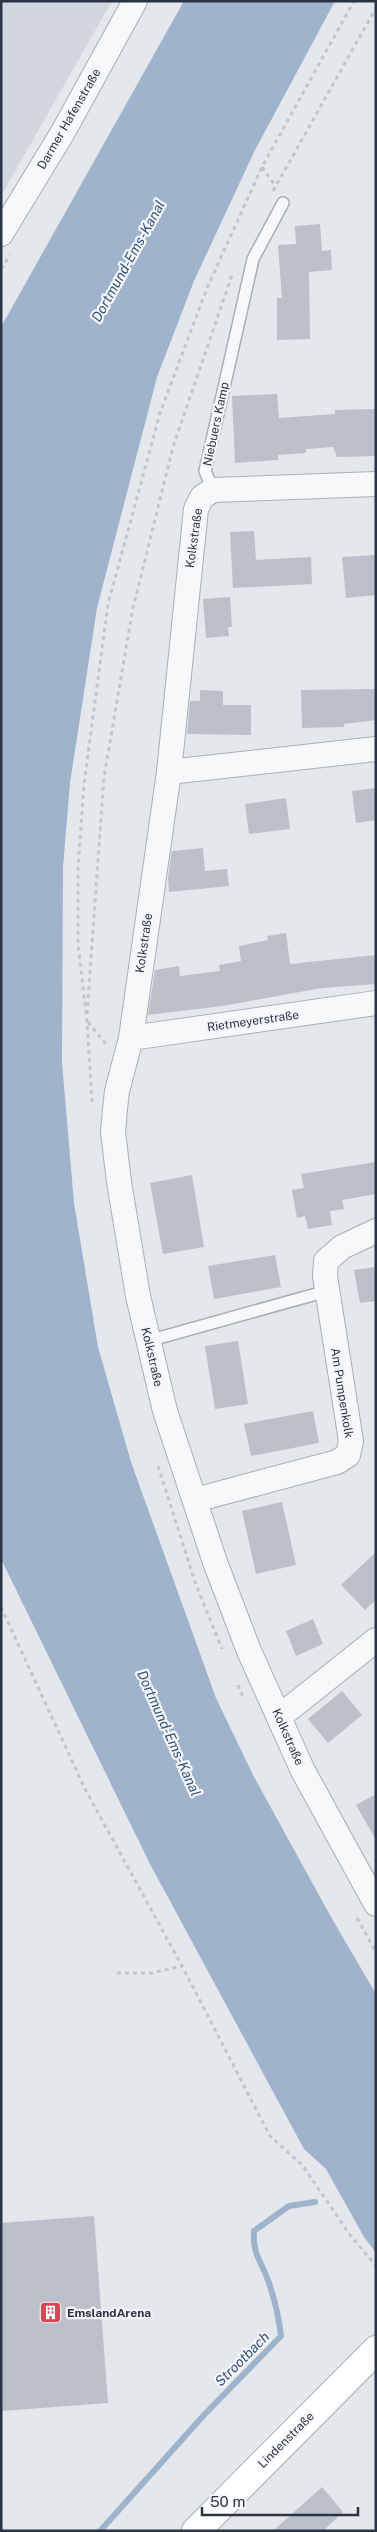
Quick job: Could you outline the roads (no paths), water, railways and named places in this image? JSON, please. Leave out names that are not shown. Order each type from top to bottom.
[{"type":"main road","name":"Lindenstraße","points":[[196,2531],[376,2350]]},
{"type":"street","name":"Darmer Hafenstraße","points":[[1,234],[63,132],[135,1]]},
{"type":"street","points":[[213,490],[376,484]]},
{"type":"street","name":"Kolkstraße","points":[[213,490],[202,496],[196,508],[169,772],[131,1038],[117,1090],[113,1132],[118,1182],[148,1342],[165,1411],[234,1614],[303,1771],[376,1904]]},
{"type":"street","points":[[169,772],[376,749]]},
{"type":"street","name":"Rietmeyerstraße","points":[[131,1038],[376,1003]]},
{"type":"street","name":"Am Pumpenkolk","points":[[195,1500],[337,1462],[348,1455],[351,1441],[324,1276],[326,1261],[342,1247],[376,1232]]},
{"type":"street","points":[[279,1718],[376,1640]]},
{"type":"lane","name":"Niebuers Kamp","points":[[213,490],[205,471],[254,259],[283,203]]},
{"type":"lane","points":[[148,1342],[327,1291]]},
{"type":"water","name":"Dortmund-Ems-Kanal","points":[[184,1],[335,1],[254,152],[194,281],[157,377],[97,608],[70,783],[63,867],[62,1062],[74,1203],[98,1347],[131,1462],[216,1698],[253,1775],[331,1917],[376,1994],[376,2253],[364,2237],[326,2169],[304,2149],[150,1864],[1,1559],[1,327]]},
{"type":"waterway","name":"Strootbach","points":[[100,2531],[204,2415],[281,2336],[271,2290],[256,2252],[254,2231],[289,2206],[315,2202]]},
{"type":"place","name":"EmslandArena","points":[[51,2313]]}]
